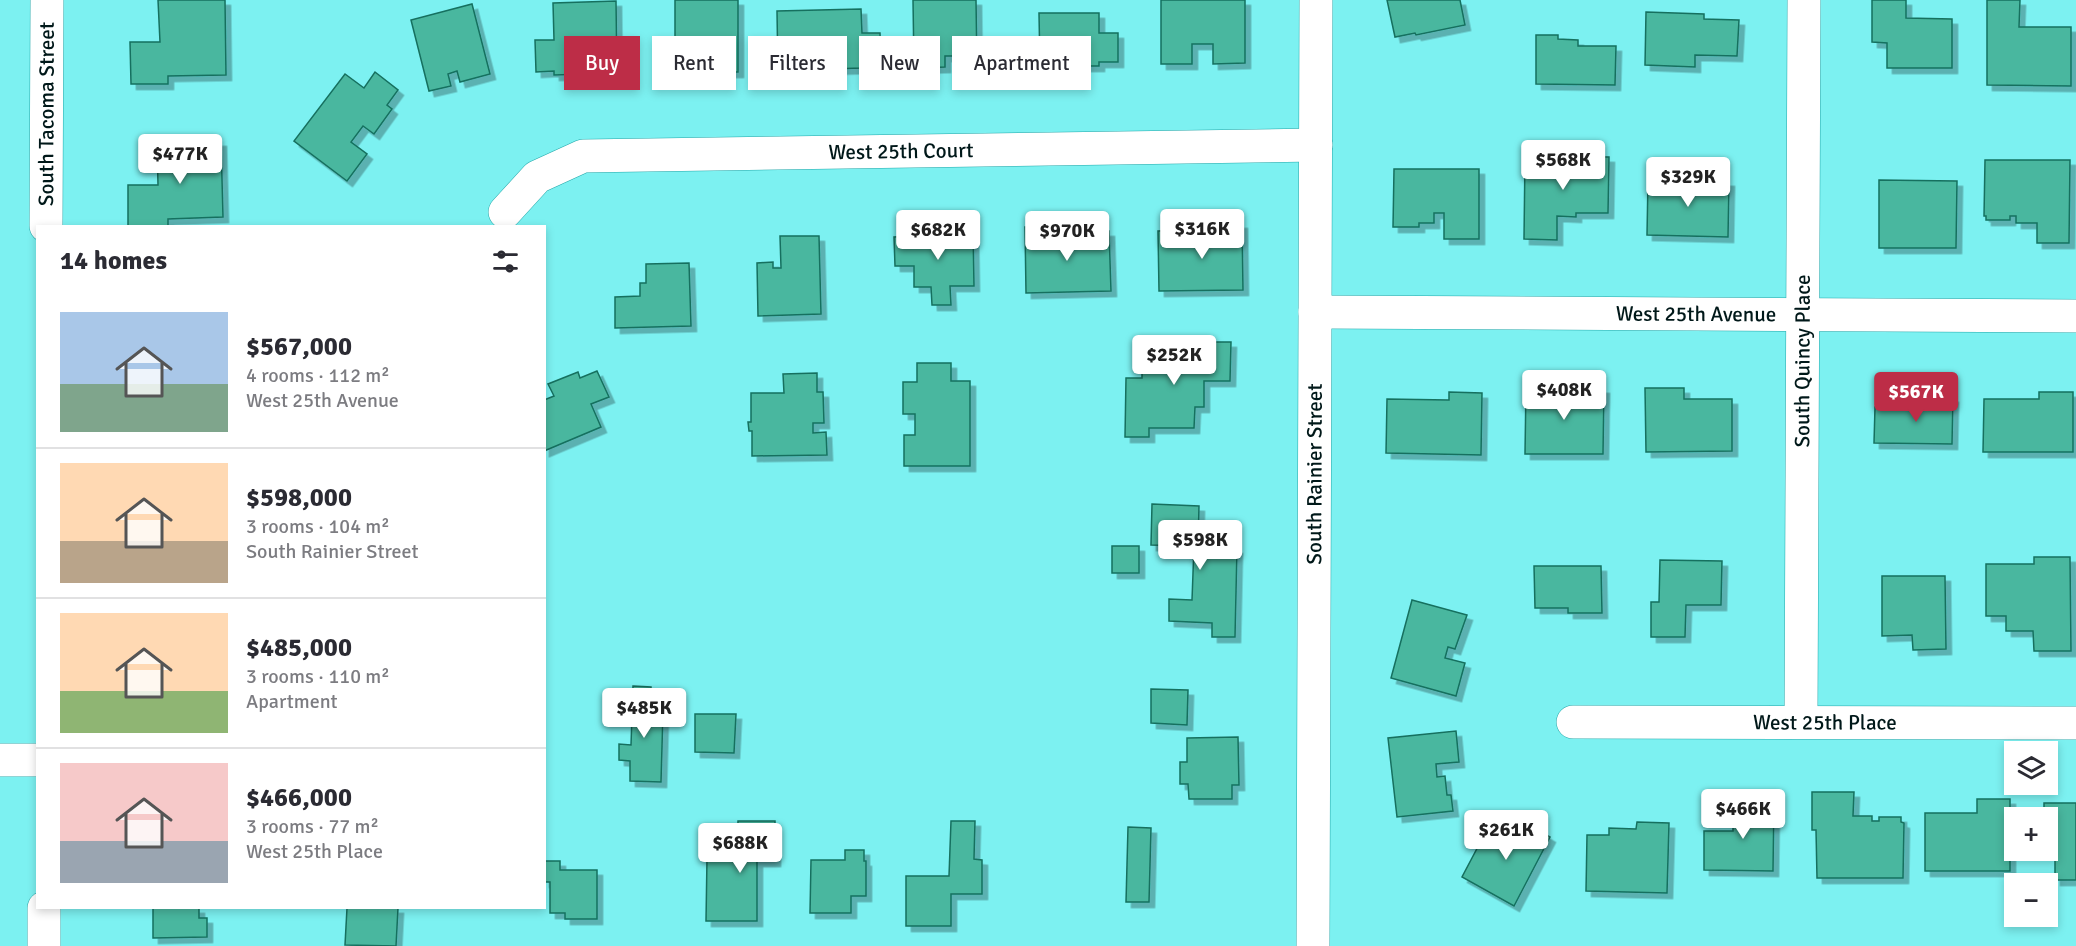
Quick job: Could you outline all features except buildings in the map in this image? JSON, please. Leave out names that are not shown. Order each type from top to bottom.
[{"type":"street","name":"South Tacoma Street","points":[[46,225],[47,0]]},
{"type":"street","name":"South Rainier Street","points":[[1313,946],[1316,0]]},
{"type":"street","name":"South Quincy Place","points":[[1801,721],[1804,0]]},
{"type":"street","name":"West 25th Court","points":[[506,212],[537,177],[583,156],[1316,145]]},
{"type":"street","name":"West 25th Avenue","points":[[1315,312],[2076,316]]},
{"type":"street","name":"West 25th Place","points":[[1573,722],[2076,723]]},
{"type":"street","points":[[0,760],[36,760]]},
{"type":"street","points":[[44,909],[44,946]]}]
